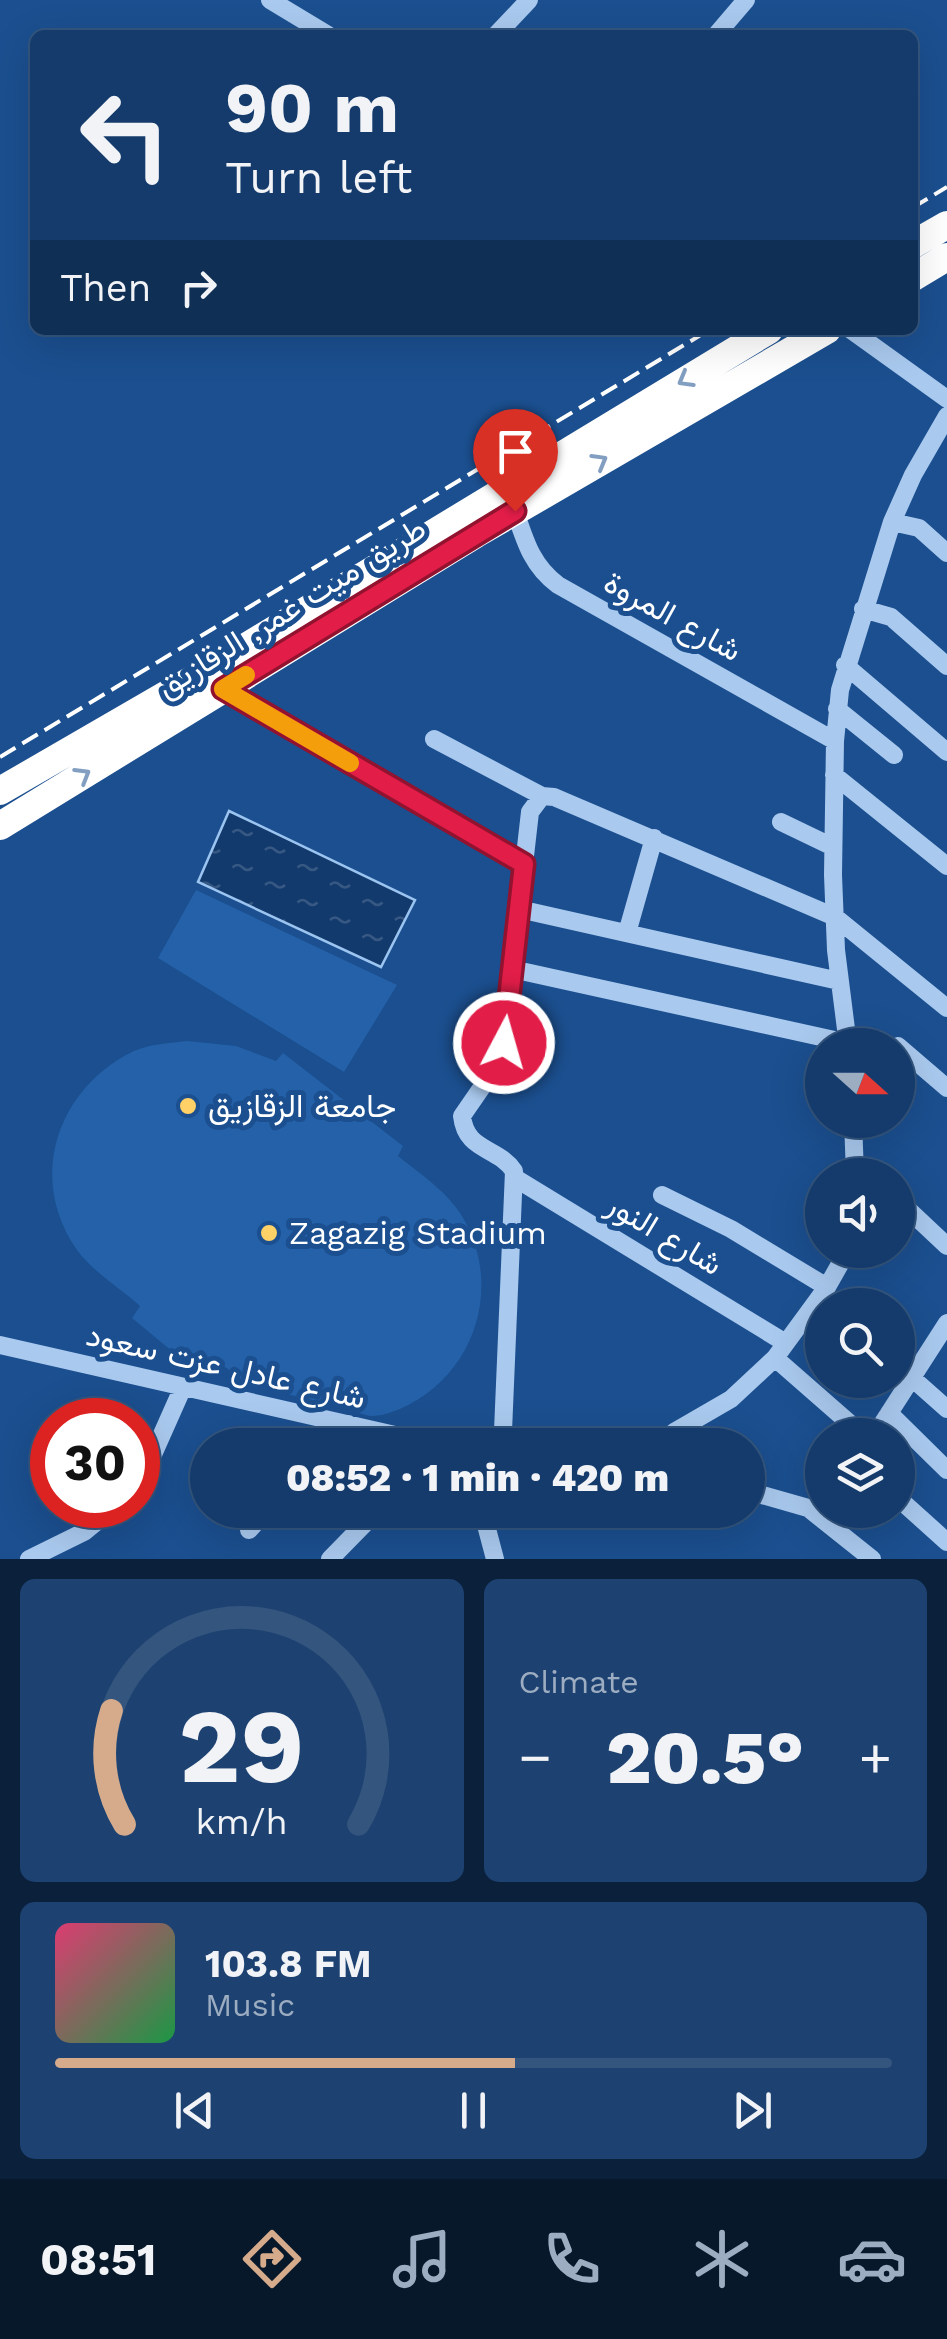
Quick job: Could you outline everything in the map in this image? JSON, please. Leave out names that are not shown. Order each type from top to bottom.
[{"type":"highway","points":[[918,242],[947,225]]},
{"type":"highway","points":[[918,275],[947,258]]},
{"type":"highway","name":"طريق ميت غمر, الزقازيق","points":[[0,791],[160,699],[761,335]]},
{"type":"highway","name":"طريق ميت غمر, الزقازيق","points":[[0,826],[515,511],[818,335]]},
{"type":"street","points":[[270,0],[320,30]]},
{"type":"street","points":[[501,30],[530,0]]},
{"type":"street","points":[[720,30],[746,0]]},
{"type":"street","points":[[859,335],[947,400]]},
{"type":"street","points":[[846,1028],[839,981],[833,847],[837,709],[846,665],[892,522],[913,475],[947,416]]},
{"type":"street","name":"شارع المروة","points":[[515,511],[530,555],[558,585],[835,741]]},
{"type":"street","points":[[892,522],[919,528],[947,553]]},
{"type":"street","points":[[864,609],[891,616],[947,666]]},
{"type":"street","points":[[846,665],[947,752]]},
{"type":"street","points":[[223,689],[524,864]]},
{"type":"street","points":[[837,709],[894,756]]},
{"type":"street","points":[[434,739],[542,796],[554,797],[654,838],[835,917],[947,1008]]},
{"type":"street","points":[[834,775],[947,866]]},
{"type":"street","name":"شارع النور","points":[[542,796],[530,812],[502,1058],[468,1102],[462,1116],[464,1131],[508,1162],[515,1178],[780,1350],[846,1418]]},
{"type":"street","points":[[781,822],[833,847]]},
{"type":"street","points":[[627,932],[654,838]]},
{"type":"street","points":[[519,909],[839,981]]},
{"type":"street","points":[[512,970],[805,1035]]},
{"type":"street","points":[[915,1061],[947,1088]]},
{"type":"street","points":[[502,1428],[515,1178]]},
{"type":"street","points":[[662,1195],[731,1229],[827,1287]]},
{"type":"street","points":[[915,1216],[947,1246]]},
{"type":"street","points":[[681,1428],[731,1398],[780,1350],[838,1268]]},
{"type":"street","points":[[915,1374],[944,1334]]},
{"type":"street","name":"شارع عادل عزت سعود","points":[[2,1348],[365,1428]]},
{"type":"street","points":[[915,1381],[947,1409]]},
{"type":"street","points":[[160,1438],[183,1386]]},
{"type":"street","points":[[886,1418],[899,1398]]},
{"type":"street","points":[[889,1413],[947,1470]]},
{"type":"street","points":[[344,1428],[348,1424]]},
{"type":"street","points":[[765,1494],[805,1507]]},
{"type":"street","points":[[915,1513],[947,1542]]},
{"type":"street","points":[[29,1559],[89,1528]]},
{"type":"street","points":[[330,1559],[360,1528]]},
{"type":"street","points":[[487,1528],[495,1559]]},
{"type":"street","points":[[840,1528],[872,1559]]},
{"type":"street","points":[[62,1544],[75,1559]]},
{"type":"shaded area","points":[[196,890],[397,985],[344,1072],[158,958]]},
{"type":"shaded area","name":"Zagazig Stadium","points":[[187,1041],[236,1046],[276,1061],[283,1053],[403,1146],[398,1156],[437,1187],[462,1216],[477,1253],[480,1307],[461,1356],[425,1395],[400,1409],[372,1416],[247,1384],[215,1359],[203,1377],[132,1318],[140,1306],[77,1250],[62,1222],[54,1194],[53,1165],[58,1137],[69,1111],[86,1087],[134,1051]]},
{"type":"water","points":[[229,811],[415,900],[381,967],[198,882]]},
{"type":"railway","points":[[918,204],[947,187]]},
{"type":"railway","points":[[0,757],[701,335]]},
{"type":"slow traffic","points":[[246,675],[223,689],[350,763]]},
{"type":"place","name":"جامعة الزقازيق","points":[[188,1106]]},
{"type":"place","name":"Zagazig Stadium","points":[[269,1233]]},
{"type":"route","points":[[504,1043],[524,864],[223,689],[515,511]]}]
